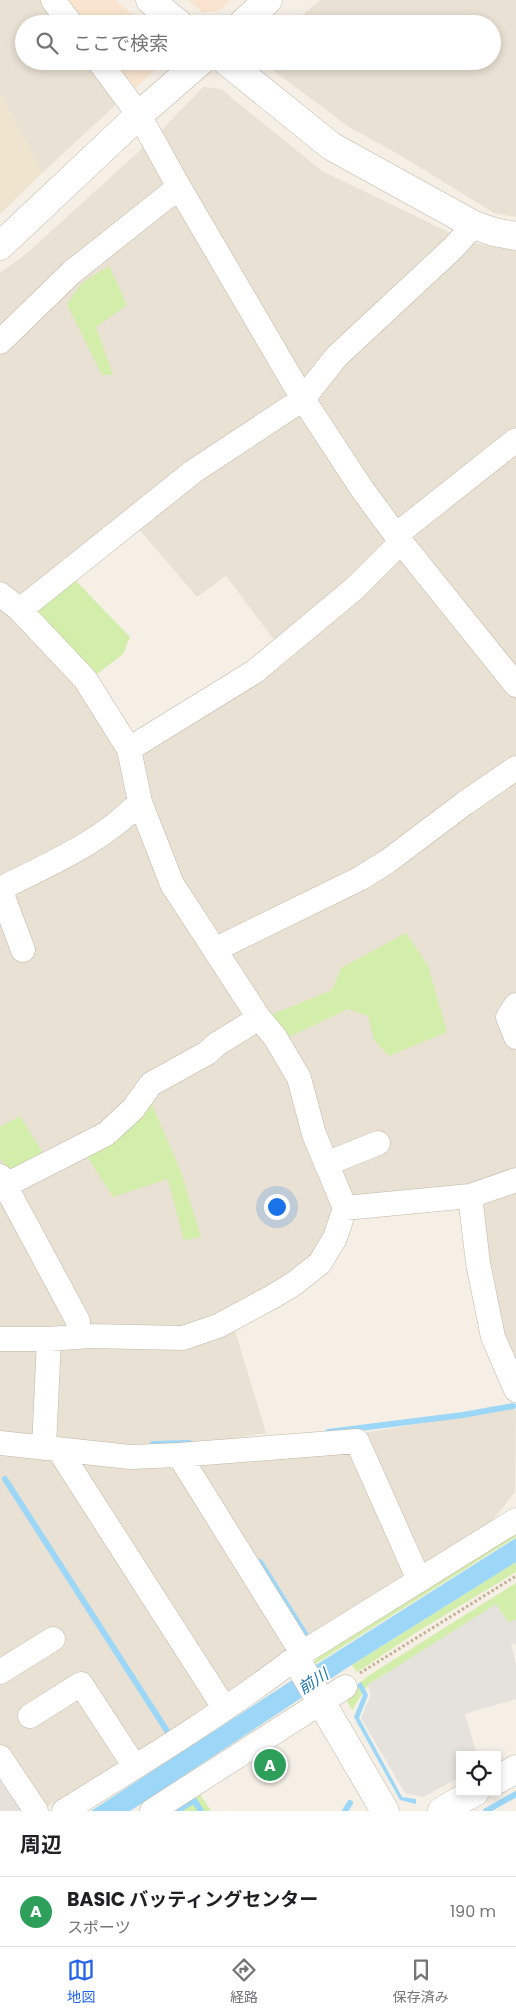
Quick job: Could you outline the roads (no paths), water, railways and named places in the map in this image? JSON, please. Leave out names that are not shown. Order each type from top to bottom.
[{"type":"street","points":[[53,0],[64,15]]},
{"type":"street","points":[[150,0],[168,15]]},
{"type":"street","points":[[252,15],[268,0]]},
{"type":"street","points":[[106,70],[139,114],[178,187],[303,399],[362,489],[398,538],[516,684]]},
{"type":"street","points":[[0,246],[139,114],[190,70]]},
{"type":"street","points":[[237,70],[331,146],[474,225],[494,232],[516,236]]},
{"type":"street","points":[[0,342],[72,272],[178,187]]},
{"type":"street","points":[[20,610],[194,471],[303,399],[336,357],[474,225]]},
{"type":"street","points":[[129,748],[254,672],[355,588],[398,538],[486,462],[516,440]]},
{"type":"street","points":[[0,594],[20,610],[85,680],[129,748],[140,802],[172,884],[216,949],[259,1018],[275,1037],[299,1078],[314,1134],[345,1208],[335,1238],[320,1263],[295,1283],[218,1326],[183,1338],[78,1337],[0,1339]]},
{"type":"street","points":[[216,949],[361,878],[388,861],[465,803],[516,768]]},
{"type":"street","points":[[23,950],[0,889],[92,842],[124,819],[140,802]]},
{"type":"street","points":[[516,1005],[508,1017],[516,1037]]},
{"type":"street","points":[[78,1337],[78,1320],[2,1183],[106,1134],[133,1108],[152,1084],[207,1052],[259,1018]]},
{"type":"street","points":[[326,1164],[378,1143]]},
{"type":"street","points":[[345,1208],[470,1196],[516,1180]]},
{"type":"street","points":[[470,1196],[478,1263],[493,1336],[516,1390]]},
{"type":"street","points":[[49,1339],[52,1449],[225,1708]]},
{"type":"street","points":[[0,1443],[130,1457],[357,1441],[420,1580]]},
{"type":"street","points":[[178,1455],[299,1659],[319,1698],[384,1811]]},
{"type":"street","points":[[64,1811],[135,1767],[420,1580],[516,1520]]},
{"type":"street","points":[[0,1672],[53,1639]]},
{"type":"street","points":[[30,1716],[81,1684],[135,1767]]},
{"type":"street","points":[[152,1811],[319,1698],[345,1687]]},
{"type":"street","points":[[0,1757],[36,1811]]},
{"type":"street","points":[[501,1778],[516,1769]]},
{"type":"street","points":[[442,1811],[468,1796]]},
{"type":"water","name":"前川","points":[[516,1538],[516,1562],[350,1666],[130,1811],[91,1811],[294,1679]]},
{"type":"water","points":[[361,1682],[368,1695],[359,1718],[402,1797],[416,1799],[416,1804],[400,1800],[354,1717],[363,1695],[357,1685]]},
{"type":"waterway","points":[[328,1432],[463,1415],[513,1406]]},
{"type":"waterway","points":[[153,1444],[189,1443]]},
{"type":"waterway","points":[[5,1479],[169,1734]]},
{"type":"waterway","points":[[260,1562],[307,1637]]},
{"type":"waterway","points":[[486,1811],[516,1794]]},
{"type":"waterway","points":[[177,1811],[194,1800],[201,1811]]},
{"type":"waterway","points":[[345,1811],[350,1803]]},
{"type":"place","name":"BASIC バッティングセンター","points":[[270,1765]]}]
